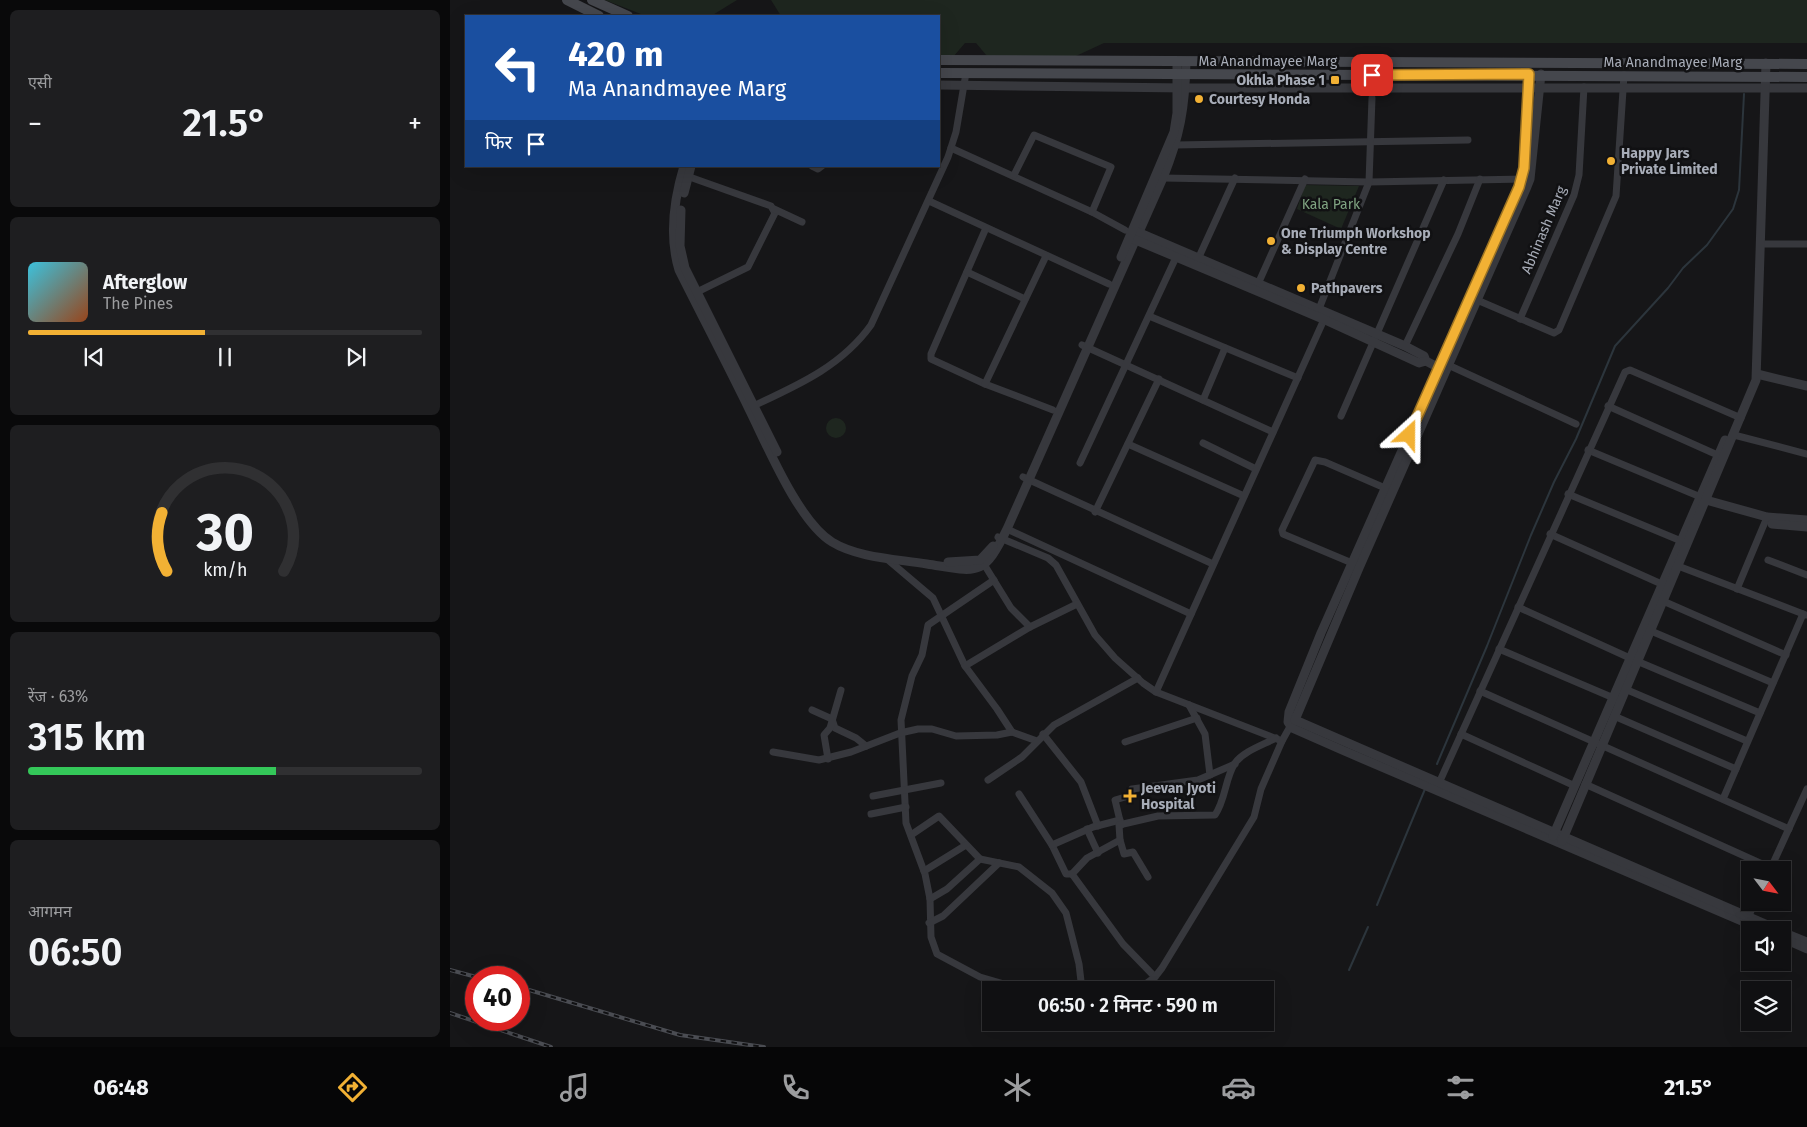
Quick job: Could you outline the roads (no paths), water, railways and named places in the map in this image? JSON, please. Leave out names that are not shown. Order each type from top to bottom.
[{"type":"main road","points":[[567,0],[597,15]]},
{"type":"main road","points":[[592,0],[626,15]]},
{"type":"main road","name":"Ma Anandmayee Marg","points":[[940,60],[1807,64]]},
{"type":"main road","name":"Ma Anandmayee Marg","points":[[940,73],[1182,75],[1540,74],[1807,77]]},
{"type":"street","points":[[1000,538],[1053,410],[1084,347],[1109,284],[1132,234],[1163,178],[1176,145],[1182,88],[1182,62]]},
{"type":"street","points":[[1557,838],[1757,374],[1763,63]]},
{"type":"street","points":[[752,406],[817,374],[854,347],[871,325],[929,201],[951,148],[966,73]]},
{"type":"street","points":[[1149,981],[1155,977],[1194,918],[1254,817],[1279,739],[1295,718],[1443,366],[1525,179],[1529,74]]},
{"type":"street","points":[[1540,74],[1525,179],[1477,300],[1443,366],[1385,488],[1352,563],[1289,712],[1288,722],[1290,727],[1751,921]]},
{"type":"street","points":[[1477,300],[1554,333],[1559,330],[1616,196],[1624,75]]},
{"type":"street","points":[[940,85],[1182,88],[1807,88]]},
{"type":"street","name":"Abhinash Marg","points":[[1520,319],[1574,195],[1578,175],[1584,87]]},
{"type":"street","points":[[684,172],[680,246],[685,268],[752,406],[784,478],[809,521],[824,537],[842,544],[885,557],[968,570],[983,562],[1007,529],[1025,479],[1084,347],[1171,142],[1182,88]]},
{"type":"street","points":[[1721,457],[1734,435],[1753,371],[1763,88]]},
{"type":"street","points":[[1156,692],[1298,378],[1323,313],[1369,182],[1372,98]]},
{"type":"street","points":[[1014,175],[1034,135],[1111,167],[1092,212]]},
{"type":"street","points":[[1176,145],[1468,140]]},
{"type":"street","points":[[951,148],[1014,175],[1092,212],[1132,234],[1177,254],[1323,313]]},
{"type":"street","points":[[684,172],[672,232],[675,257],[679,270],[752,406]]},
{"type":"street","points":[[684,172],[802,222]]},
{"type":"street","points":[[1163,178],[1304,179],[1369,182],[1525,179]]},
{"type":"street","points":[[1198,258],[1234,178]]},
{"type":"street","points":[[1258,284],[1304,179]]},
{"type":"street","points":[[1341,416],[1444,180]]},
{"type":"street","points":[[1404,346],[1458,234],[1480,180]]},
{"type":"street","points":[[929,201],[1109,284]]},
{"type":"street","points":[[697,292],[748,267],[774,213],[774,209]]},
{"type":"street","points":[[986,228],[931,357],[933,361],[985,384],[1053,410]]},
{"type":"street","points":[[1760,244],[1807,244]]},
{"type":"street","points":[[1177,254],[1198,258],[1323,313],[1375,338],[1419,363],[1426,361],[1443,366],[1576,424]]},
{"type":"street","points":[[1080,462],[1177,254]]},
{"type":"street","points":[[985,384],[1046,256]]},
{"type":"street","points":[[967,272],[1025,299]]},
{"type":"street","points":[[1149,316],[1298,378]]},
{"type":"street","points":[[1375,338],[1404,346],[1424,356],[1426,361]]},
{"type":"street","points":[[1084,347],[1126,364],[1273,432]]},
{"type":"street","points":[[1203,400],[1225,348]]},
{"type":"street","points":[[1439,783],[1568,494],[1625,372],[1630,370],[1739,417]]},
{"type":"street","points":[[1757,374],[1807,386]]},
{"type":"street","points":[[1095,512],[1159,380]]},
{"type":"street","points":[[1608,406],[1721,457]]},
{"type":"street","points":[[1734,435],[1807,454]]},
{"type":"street","points":[[1203,443],[1256,469]]},
{"type":"street","points":[[1128,444],[1244,496]]},
{"type":"street","points":[[1588,450],[1726,507],[1775,519],[1807,520]]},
{"type":"street","points":[[1352,563],[1283,534],[1282,530],[1315,460],[1326,462],[1385,488]]},
{"type":"street","points":[[1025,479],[1213,564]]},
{"type":"street","points":[[1568,494],[1684,543]]},
{"type":"street","points":[[1726,507],[1732,512],[1765,522],[1807,527]]},
{"type":"street","points":[[1737,589],[1765,522]]},
{"type":"street","points":[[1007,529],[1191,614]]},
{"type":"street","points":[[1550,534],[1666,586]]},
{"type":"street","points":[[1000,538],[1052,562],[1095,635],[1115,658],[1156,692],[1279,739]]},
{"type":"street","points":[[1598,744],[1614,716],[1617,699],[1625,689],[1634,660],[1650,631],[1663,601],[1666,586],[1678,566],[1684,543]]},
{"type":"street","points":[[842,544],[946,562],[983,562]]},
{"type":"street","points":[[885,557],[930,594],[965,666],[997,708],[1012,732]]},
{"type":"street","points":[[1768,560],[1807,575]]},
{"type":"street","points":[[983,562],[1010,608],[1030,627]]},
{"type":"street","points":[[1678,566],[1805,615],[1747,741],[1723,799]]},
{"type":"street","points":[[994,580],[930,623],[922,655],[912,676],[900,733],[906,827],[911,835],[924,871],[930,899],[929,923],[936,951],[941,957],[980,977],[994,981]]},
{"type":"street","points":[[1663,601],[1786,654]]},
{"type":"street","points":[[965,666],[1030,627],[1078,604]]},
{"type":"street","points":[[1518,607],[1634,660],[1760,713]]},
{"type":"street","points":[[1650,631],[1773,683]]},
{"type":"street","points":[[1499,649],[1617,699]]},
{"type":"street","points":[[988,780],[1022,757],[1054,725],[1138,678]]},
{"type":"street","points":[[1625,689],[1747,741]]},
{"type":"street","points":[[828,758],[824,735],[833,722],[841,690]]},
{"type":"street","points":[[1480,691],[1789,829]]},
{"type":"street","points":[[1189,705],[1205,734],[1210,776]]},
{"type":"street","points":[[812,710],[833,722],[835,728],[859,740],[866,746]]},
{"type":"street","points":[[1614,716],[1736,769]]},
{"type":"street","points":[[1125,742],[1197,718]]},
{"type":"street","points":[[1295,718],[1296,721],[1439,783],[1557,838]]},
{"type":"street","points":[[773,752],[814,761],[866,746],[900,733],[927,729],[956,736],[997,735],[1012,732],[1037,741]]},
{"type":"street","points":[[1043,734],[1080,782],[1098,826]]},
{"type":"street","points":[[1461,734],[1752,861]]},
{"type":"street","points":[[1148,877],[1133,852],[1124,854],[1120,840],[1118,826],[1120,822],[1115,800],[1131,795],[1132,789],[1198,780],[1210,776],[1235,764],[1253,749],[1279,739]]},
{"type":"street","points":[[1052,845],[1098,826],[1158,816],[1215,815],[1226,793],[1235,764]]},
{"type":"street","points":[[873,796],[941,783]]},
{"type":"street","points":[[1774,861],[1807,789]]},
{"type":"street","points":[[1019,794],[1052,845],[1066,874],[1072,874],[1086,859],[1120,840]]},
{"type":"street","points":[[871,814],[906,807]]},
{"type":"street","points":[[911,835],[939,816],[980,858],[1014,865],[1026,870],[1047,888],[1064,908],[1073,938],[1080,981]]},
{"type":"street","points":[[1088,829],[1098,853]]},
{"type":"street","points":[[924,871],[966,845]]},
{"type":"street","points":[[930,899],[957,881],[980,858]]},
{"type":"street","points":[[929,923],[944,916],[999,863]]},
{"type":"street","points":[[1072,874],[1124,944],[1155,977]]},
{"type":"street","points":[[1748,920],[1752,911]]},
{"type":"street","points":[[1791,936],[1807,942]]},
{"type":"street","points":[[1791,942],[1807,949]]},
{"type":"waterway","points":[[1437,764],[1531,535],[1554,482],[1576,439],[1615,346],[1668,288],[1683,268],[1707,245],[1733,209],[1739,190],[1744,94]]},
{"type":"waterway","points":[[1377,905],[1425,789]]},
{"type":"waterway","points":[[1349,970],[1368,927]]},
{"type":"railway","points":[[450,970],[465,974]]},
{"type":"railway","points":[[530,990],[680,1035],[764,1047]]},
{"type":"railway","points":[[450,1013],[551,1047]]},
{"type":"place","name":"Okhla Phase 1","points":[[1335,80]]},
{"type":"place","name":"Courtesy Honda","points":[[1199,99]]},
{"type":"place","name":"Happy Jars Private Limited","points":[[1611,161]]},
{"type":"place","name":"One Triumph Workshop & Display Centre","points":[[1271,241]]},
{"type":"place","name":"Pathpavers","points":[[1301,288]]},
{"type":"place","name":"Jeevan Jyoti Hospital","points":[[1130,796]]},
{"type":"park label","name":"Kala Park","points":[[1331,204]]}]
